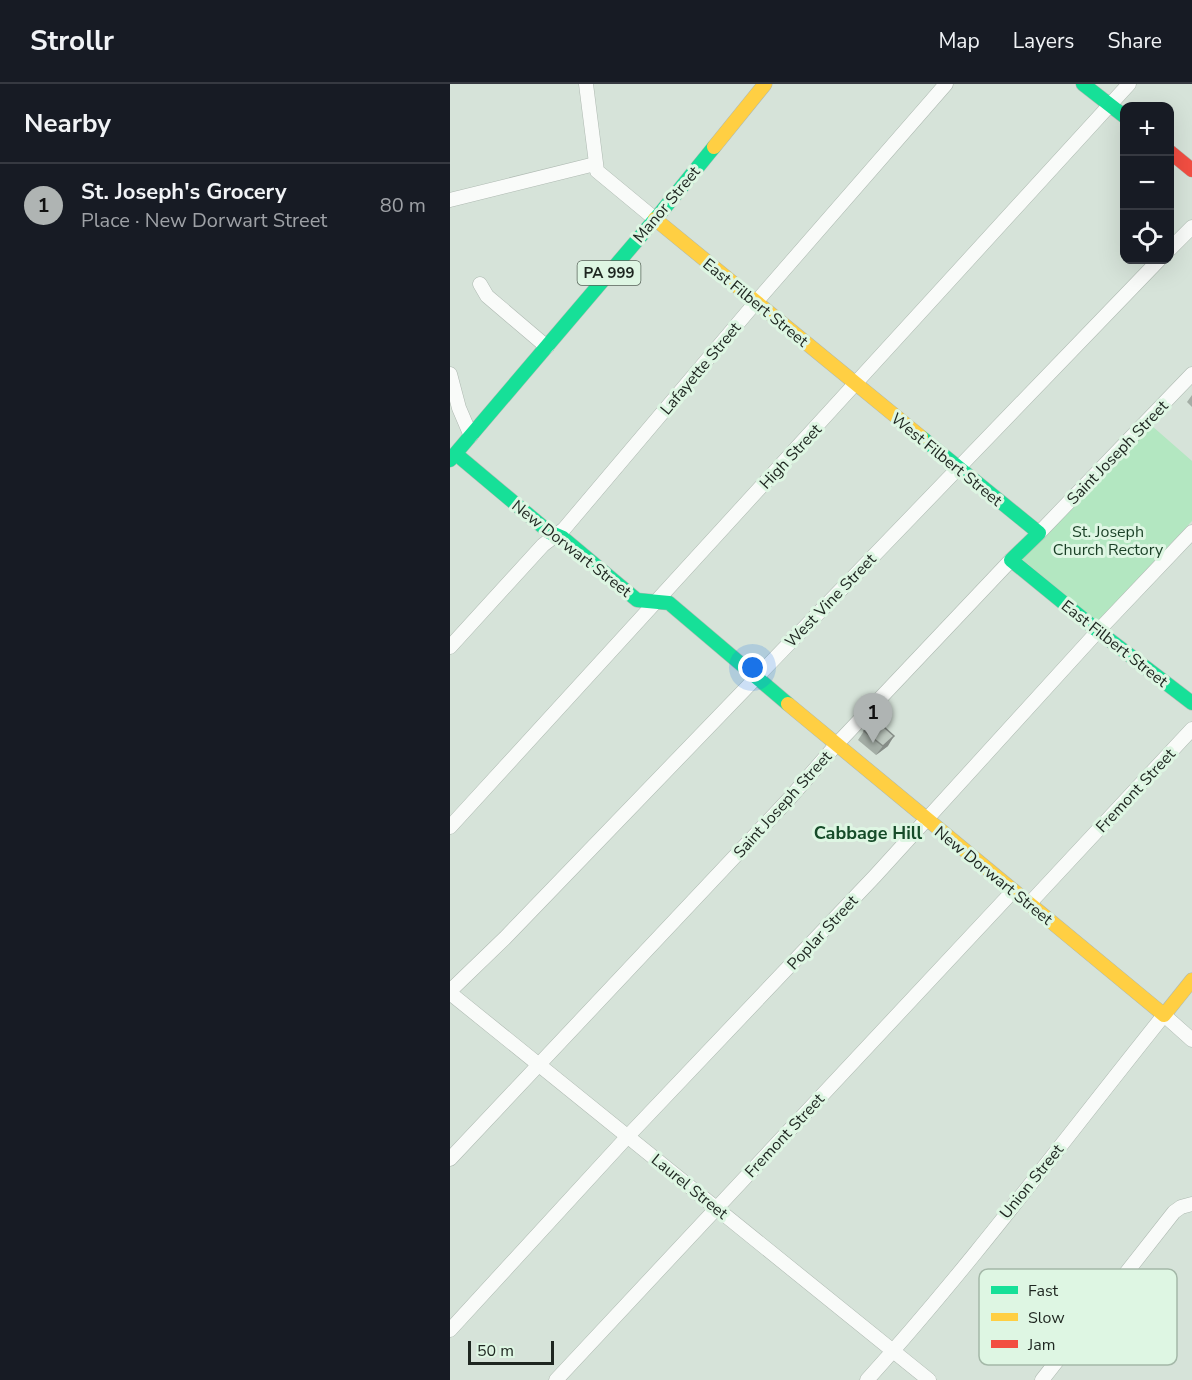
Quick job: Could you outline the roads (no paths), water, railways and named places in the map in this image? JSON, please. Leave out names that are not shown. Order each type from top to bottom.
[{"type":"street","points":[[586,84],[597,171],[655,219]]},
{"type":"street","name":"Manor Street","points":[[453,457],[655,219],[765,84]]},
{"type":"street","name":"Lafayette Street","points":[[450,647],[543,545],[564,529],[756,302],[946,84]]},
{"type":"street","points":[[1083,84],[1120,112]]},
{"type":"street","name":"High Street","points":[[450,827],[1129,84]]},
{"type":"street","points":[[1174,155],[1192,170]]},
{"type":"street","points":[[450,200],[595,164]]},
{"type":"street","name":"East Filbert Street","points":[[655,219],[856,384]]},
{"type":"street","points":[[1174,245],[1192,227]]},
{"type":"street","name":"West Vine Street","points":[[450,992],[505,938],[1155,264]]},
{"type":"street","points":[[480,284],[487,296],[547,347]]},
{"type":"street","points":[[450,374],[459,408],[471,436]]},
{"type":"street","name":"Saint Joseph Street","points":[[450,1159],[789,799],[836,745],[1011,560],[1192,374]]},
{"type":"street","name":"West Filbert Street","points":[[856,384],[1039,533]]},
{"type":"street","name":"New Dorwart Street","points":[[453,457],[549,532],[563,538],[637,600],[669,603],[836,745],[1192,1040]]},
{"type":"street","name":"Poplar Street","points":[[450,1330],[1192,532]]},
{"type":"street","name":"East Filbert Street","points":[[1011,560],[1192,703]]},
{"type":"street","name":"Fremont Street","points":[[1029,904],[1192,729]]},
{"type":"street","name":"Fremont Street","points":[[556,1380],[1013,891]]},
{"type":"street","name":"Union Street","points":[[867,1380],[893,1351],[1192,980]]},
{"type":"street","name":"Laurel Street","points":[[450,992],[929,1380]]},
{"type":"street","points":[[1130,1269],[1174,1212],[1192,1204]]},
{"type":"street","points":[[1046,1379],[1057,1365]]},
{"type":"place","name":"St. Joseph's Grocery","points":[[873,743]]},
{"type":"district","name":"Cabbage Hill","points":[[868,833]]},
{"type":"park label","name":"St. Joseph Church Rectory","points":[[1108,540]]}]
